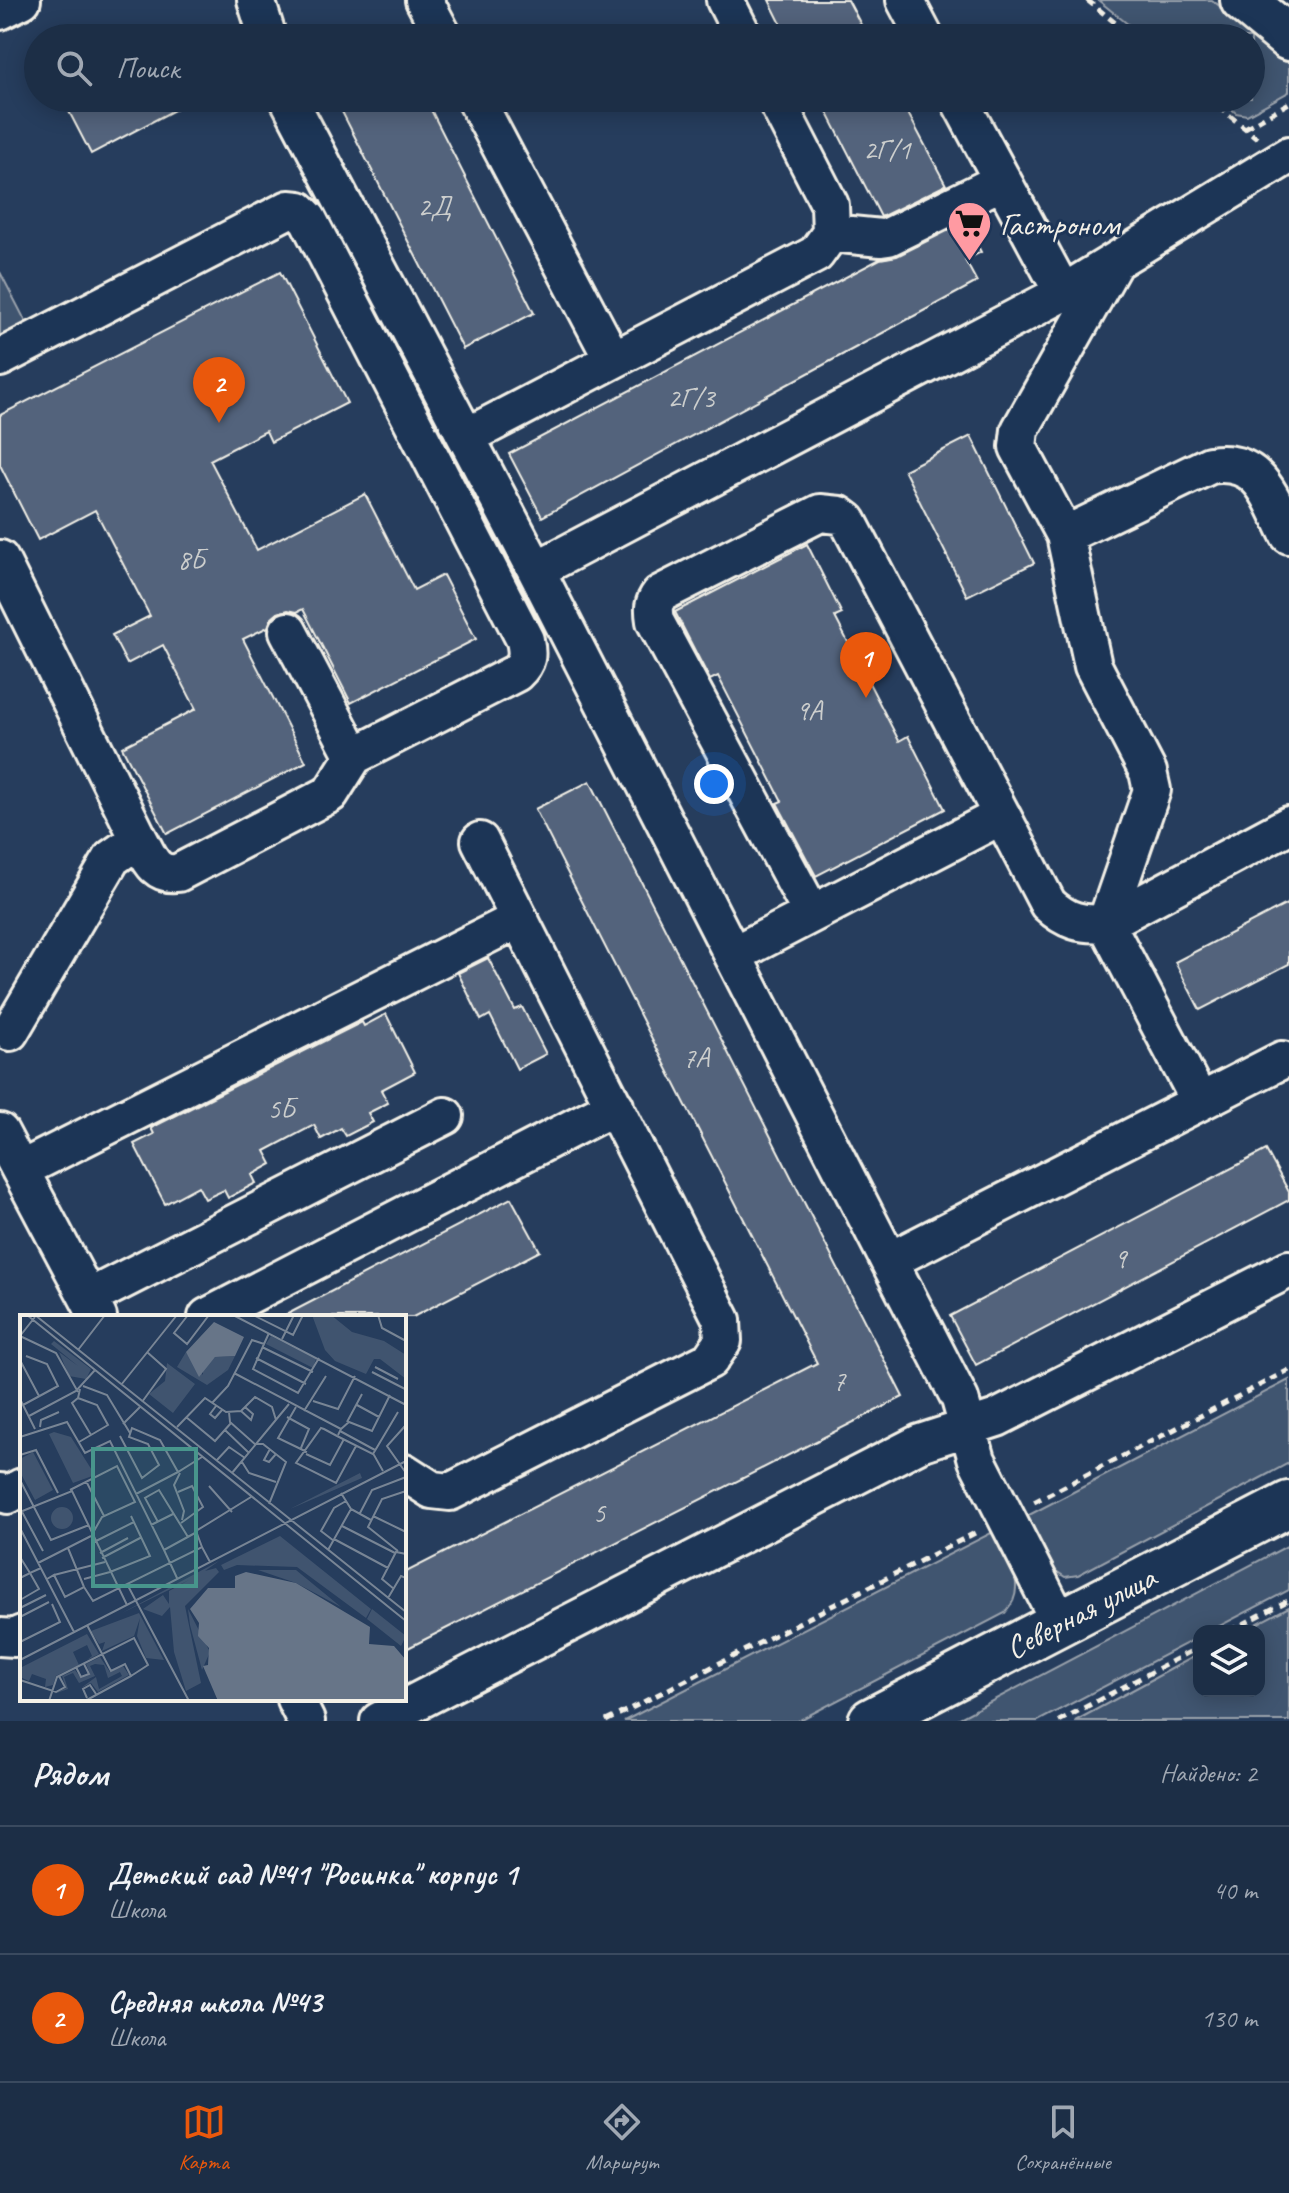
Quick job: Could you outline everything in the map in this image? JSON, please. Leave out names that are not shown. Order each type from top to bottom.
[{"type":"main road","points":[[1243,0],[1289,38]]},
{"type":"main road","name":"Северная улица","points":[[871,1721],[1289,1504]]},
{"type":"lane","points":[[0,11],[22,0]]},
{"type":"lane","points":[[256,0],[264,24]]},
{"type":"lane","points":[[424,0],[437,24]]},
{"type":"lane","points":[[725,0],[737,24]]},
{"type":"lane","points":[[905,0],[918,24]]},
{"type":"lane","points":[[295,112],[536,570],[960,1399],[977,1460],[1060,1623]]},
{"type":"lane","points":[[482,112],[613,360]]},
{"type":"lane","points":[[466,437],[816,254],[831,233],[830,205],[782,112]]},
{"type":"lane","points":[[965,112],[1063,293]]},
{"type":"lane","points":[[536,570],[1063,293],[1114,263],[1277,149]]},
{"type":"lane","points":[[831,233],[888,237],[1002,181]]},
{"type":"lane","points":[[0,358],[289,209],[299,210],[308,219],[525,640],[528,655],[525,665],[516,673],[354,756],[330,794],[178,873],[162,873],[155,868],[139,839],[0,559]]},
{"type":"lane","points":[[1114,263],[1020,430],[1018,447],[1065,535],[1093,666],[1148,772],[1152,790],[1106,923],[1200,1102]]},
{"type":"lane","points":[[1065,535],[1210,465],[1227,463],[1248,469],[1262,481],[1289,535]]},
{"type":"lane","points":[[812,914],[655,621],[654,601],[660,594],[820,513],[840,515],[848,521],[1048,904],[1071,921],[1085,925],[1106,923],[1289,825]]},
{"type":"lane","points":[[288,631],[354,756]]},
{"type":"lane","points":[[733,955],[1001,816]]},
{"type":"lane","points":[[3,1032],[112,858],[139,839]]},
{"type":"lane","points":[[406,1473],[432,1490],[450,1492],[710,1360],[723,1341],[722,1320],[480,841]]},
{"type":"lane","points":[[20,1170],[519,919]]},
{"type":"lane","points":[[889,1261],[1287,1056]]},
{"type":"lane","points":[[211,1315],[615,1106]]},
{"type":"lane","points":[[0,1132],[93,1308],[445,1116]]},
{"type":"lane","points":[[379,1721],[441,1707],[920,1443],[997,1418],[1289,1269]]},
{"type":"lane","points":[[0,1492],[8,1495],[20,1488]]},
{"type":"lane","points":[[0,1637],[20,1635]]},
{"type":"lane","points":[[296,1701],[306,1721]]},
{"type":"path","points":[[1087,0],[1117,24]]},
{"type":"path","points":[[1245,128],[1289,103]]},
{"type":"path","points":[[1225,112],[1277,149]]},
{"type":"path","points":[[606,1721],[1289,1370]]},
{"type":"path","points":[[1241,1625],[1289,1600]]},
{"type":"path","points":[[1059,1721],[1193,1650]]},
{"type":"shaded area","points":[[1098,0],[1212,0],[1242,24],[1128,24]]},
{"type":"shaded area","points":[[1265,43],[1289,62],[1289,92],[1265,105]]},
{"type":"shaded area","points":[[0,272],[27,324],[0,339]]},
{"type":"shaded area","points":[[1289,1380],[1289,1463],[1078,1575],[1065,1577],[1056,1571],[1027,1516]]},
{"type":"shaded area","points":[[993,1532],[1010,1562],[1016,1583],[1016,1593],[1005,1613],[798,1721],[624,1721]]},
{"type":"shaded area","points":[[1289,1545],[1289,1590],[1222,1625],[1193,1625],[1193,1640],[1038,1721],[954,1721]]},
{"type":"shaded area","points":[[1289,1607],[1289,1721],[1075,1721],[1193,1657],[1193,1697],[1265,1697],[1265,1625],[1254,1625]]},
{"type":"building","points":[[769,0],[848,0],[861,24],[781,24]]},
{"type":"building","points":[[69,112],[170,112],[91,154]]},
{"type":"building","points":[[342,112],[432,112],[534,313],[463,349]]},
{"type":"building","points":[[827,112],[907,112],[946,185],[881,217]]},
{"type":"building","points":[[965,222],[981,252],[965,260],[977,282],[542,517],[509,454],[880,259],[897,256]]},
{"type":"building","points":[[280,272],[347,403],[271,442],[266,431],[210,460],[257,550],[365,494],[414,590],[443,575],[476,639],[351,703],[303,609],[278,613],[268,627],[243,639],[306,762],[167,834],[122,747],[196,709],[163,645],[127,664],[112,635],[150,616],[95,510],[38,540],[0,465],[0,415]]},
{"type":"building","points":[[971,436],[1034,563],[967,596],[904,470]]},
{"type":"building","points":[[807,544],[842,614],[835,617],[899,741],[908,736],[945,809],[816,876],[777,803],[782,801],[718,676],[710,680],[675,612]]},
{"type":"building","points":[[590,781],[903,1397],[406,1649],[406,1572],[817,1363],[535,809]]},
{"type":"building","points":[[1289,903],[1289,964],[1200,1010],[1175,962]]},
{"type":"building","points":[[488,958],[515,1010],[522,1007],[546,1054],[517,1069],[490,1015],[481,1020],[458,973]]},
{"type":"building","points":[[386,1014],[415,1072],[381,1090],[388,1103],[368,1113],[373,1122],[346,1136],[341,1128],[321,1139],[314,1125],[265,1151],[272,1164],[252,1175],[256,1183],[228,1198],[224,1190],[205,1199],[198,1186],[165,1204],[134,1144],[154,1134],[151,1128],[362,1022],[364,1026]]},
{"type":"building","points":[[1266,1150],[1289,1192],[1289,1200],[976,1365],[950,1316]]},
{"type":"building","points":[[511,1198],[540,1251],[413,1317],[286,1315]]},
{"type":"place","name":"Гастроном","points":[[969,263]]},
{"type":"place","name":"Средняя школа №43","points":[[219,423]]},
{"type":"place","name":"Детский сад №41 \"Росинка\" корпус 1","points":[[866,698]]}]
